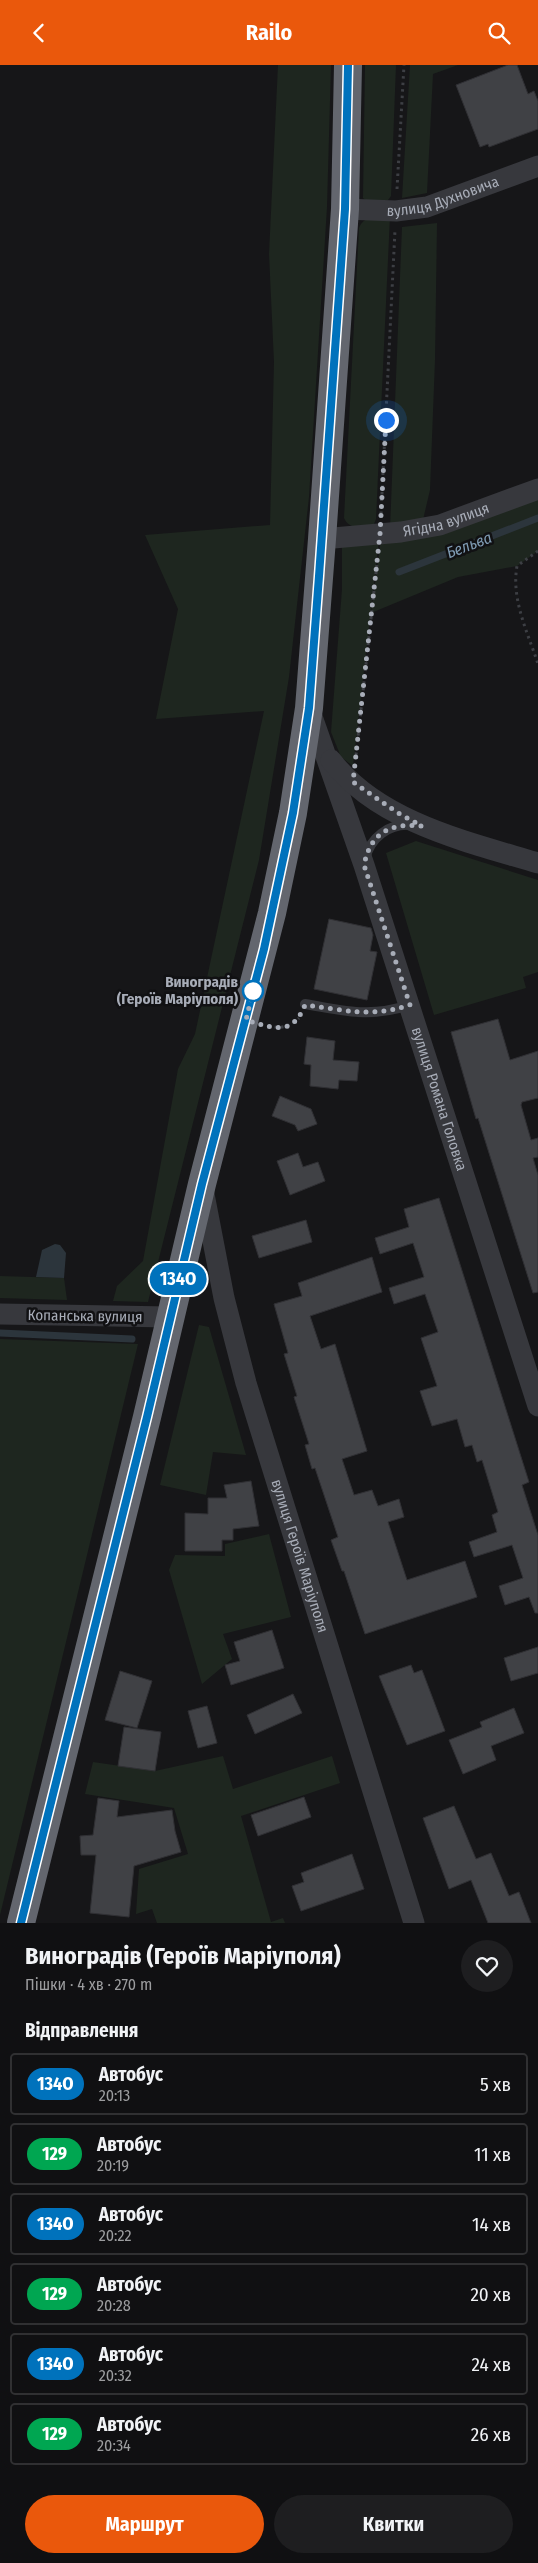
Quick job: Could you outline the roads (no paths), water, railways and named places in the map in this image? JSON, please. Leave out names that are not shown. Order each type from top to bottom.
[{"type":"highway","points":[[21,1923],[147,1417],[169,1317],[202,1184],[246,1020],[284,858],[309,708],[345,209],[348,65]]},
{"type":"street","name":"вулиця Духновича","points":[[345,209],[396,211],[426,207],[538,166]]},
{"type":"street","name":"Ягідна вулиця","points":[[322,539],[380,534],[440,525],[538,489]]},
{"type":"street","name":"вулиця Романа Головка","points":[[309,708],[364,865],[410,1005],[538,1405]]},
{"type":"street","points":[[324,750],[338,769],[353,782],[398,813],[422,826],[446,836],[538,863]]},
{"type":"street","name":"вулиця Героїв Маріуполя","points":[[202,1184],[224,1298],[246,1383],[414,1923]]},
{"type":"street","name":"Копанська вулиця","points":[[0,1314],[169,1317]]},
{"type":"lane","points":[[364,865],[368,849],[375,838],[385,831],[407,824],[422,826]]},
{"type":"lane","points":[[305,1005],[368,1014],[410,1005]]},
{"type":"waterway","name":"Бельва","points":[[399,572],[538,518]]},
{"type":"waterway","points":[[0,1333],[132,1339]]},
{"type":"place","name":"Виноградів (Героїв Маріуполя)","points":[[253,991]]}]
